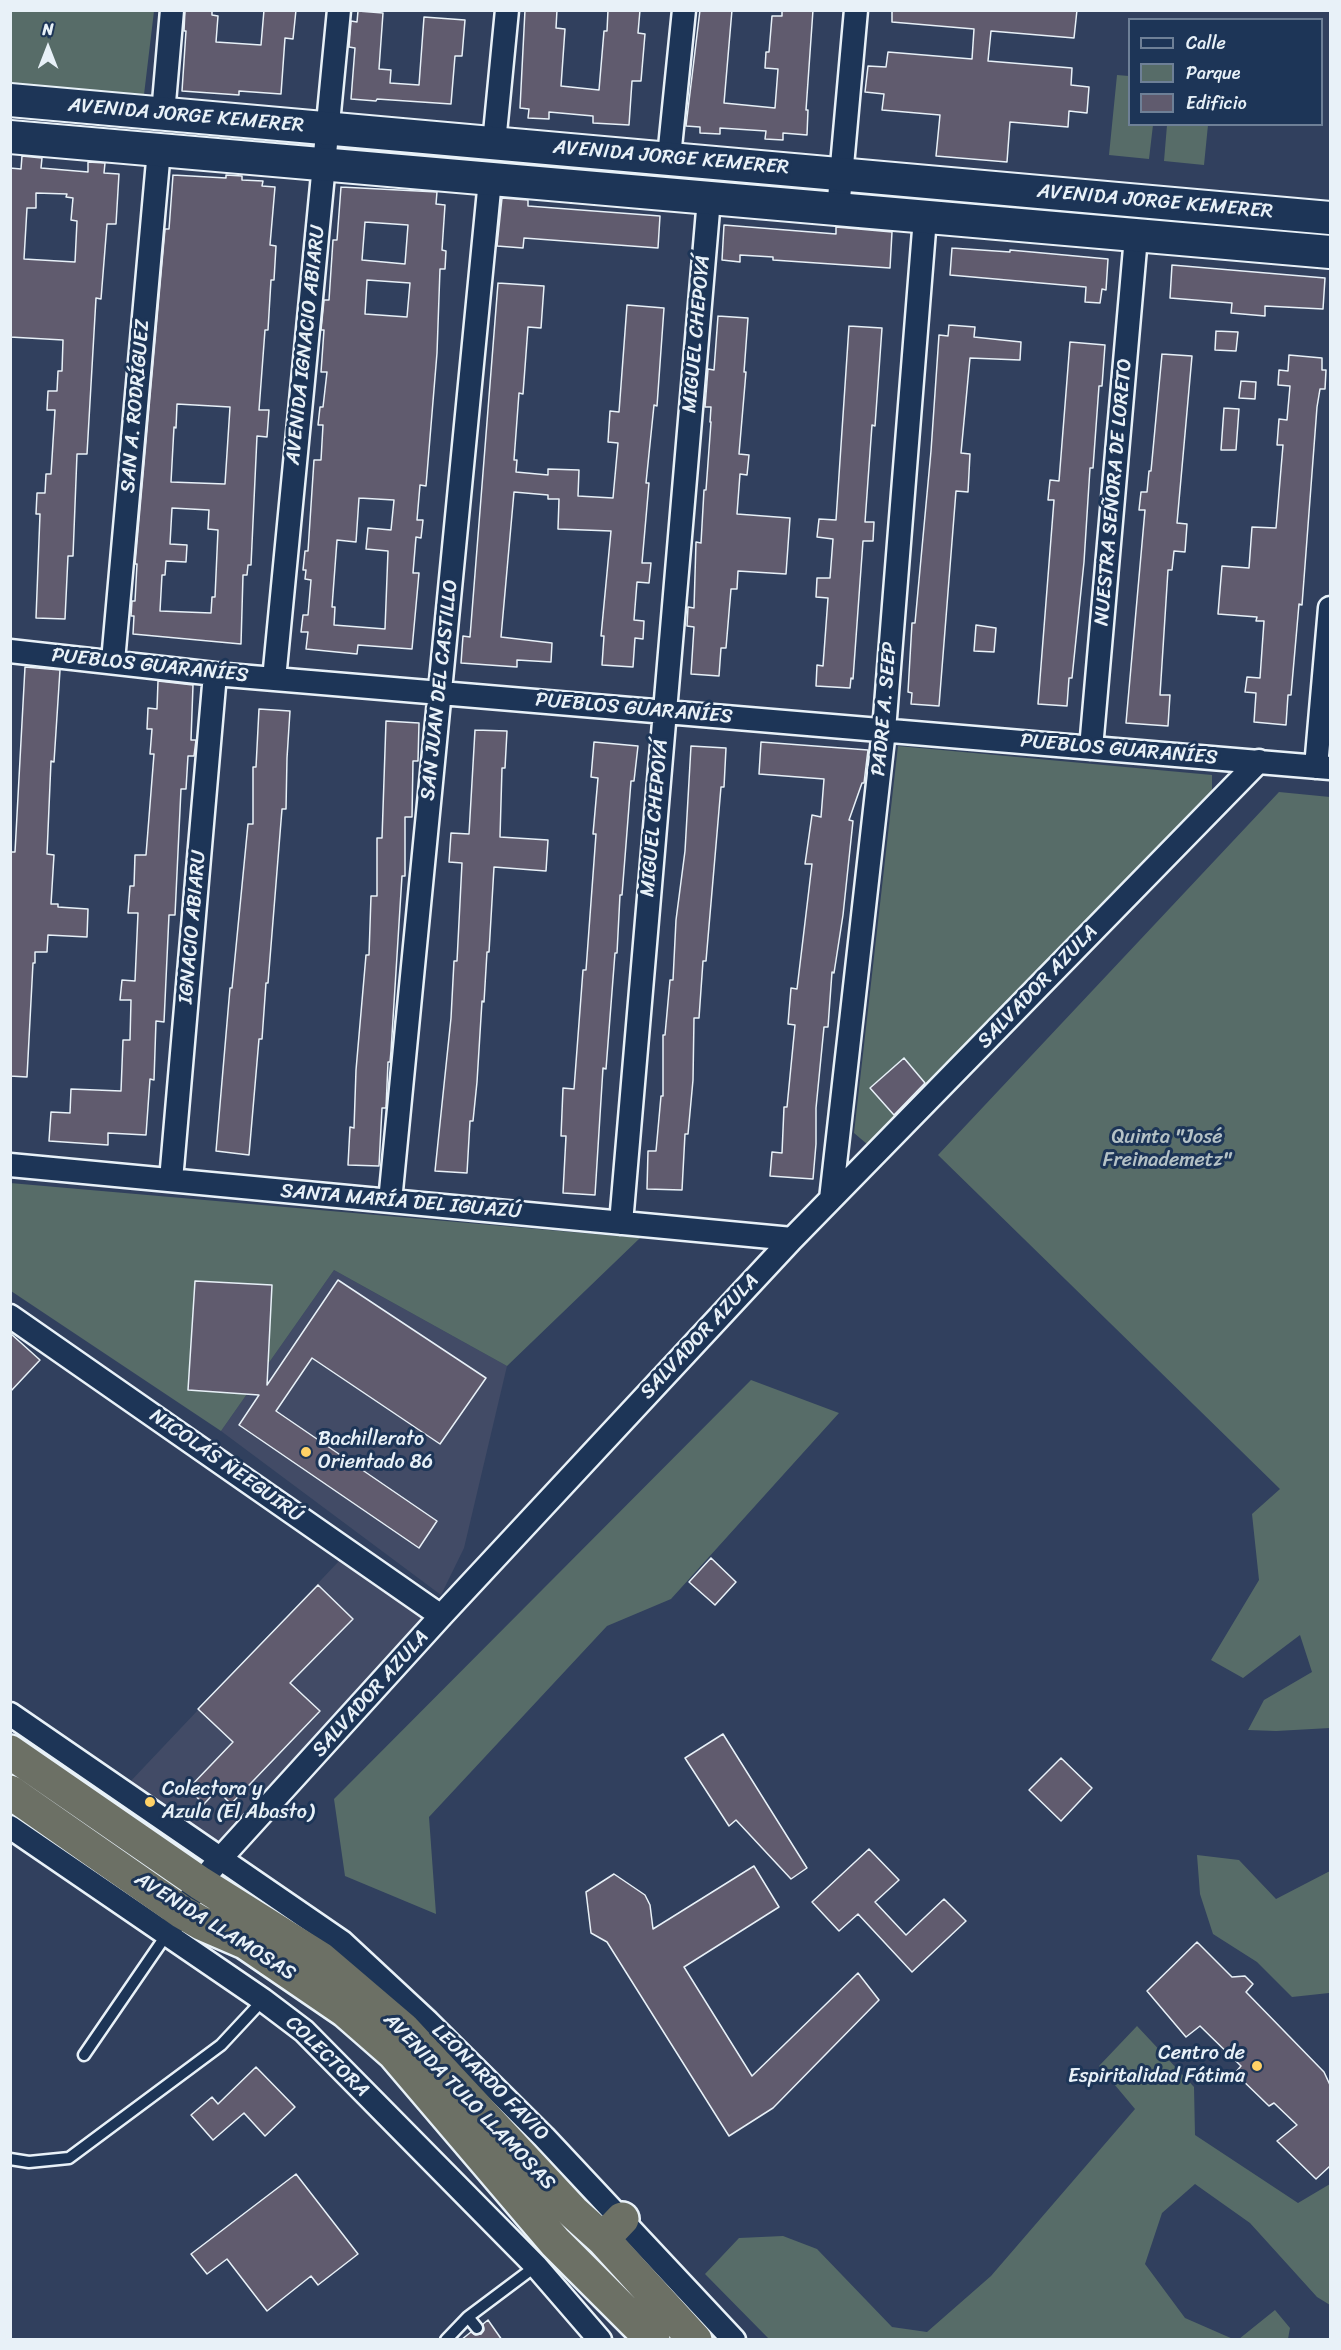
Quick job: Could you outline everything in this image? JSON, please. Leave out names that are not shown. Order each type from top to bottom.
[{"type":"highway","name":"AVENIDA TULO LLAMOSAS","points":[[10,1752],[210,1871],[321,1959],[403,2029],[573,2212],[613,2229],[695,2340]]},
{"type":"highway","name":"AVENIDA LLAMOSAS","points":[[10,1792],[174,1923],[201,1923],[245,1942],[346,2011],[394,2053],[555,2242],[653,2340]]},
{"type":"main road","name":"AVENIDA JORGE KEMERER","points":[[10,100],[669,157],[1330,218]]},
{"type":"main road","name":"AVENIDA JORGE KEMERER","points":[[10,137],[1136,237],[1330,252]]},
{"type":"street","points":[[162,114],[172,10]]},
{"type":"street","name":"AVENIDA IGNACIO ABIARU","points":[[274,679],[339,10]]},
{"type":"street","points":[[494,143],[507,10]]},
{"type":"street","points":[[669,157],[684,10]]},
{"type":"street","points":[[838,210],[856,10]]},
{"type":"street","name":"SAN A. RODRÍGUEZ","points":[[113,661],[159,150]]},
{"type":"street","name":"SAN JUAN DEL CASTILLO","points":[[390,1201],[490,180]]},
{"type":"street","name":"MIGUEL CHEPOYÁ","points":[[621,1223],[709,199]]},
{"type":"street","name":"PADRE A. SEEP","points":[[831,1199],[884,730],[925,218]]},
{"type":"street","name":"NUESTRA SEÑORA DE LORETO","points":[[1091,748],[1136,237]]},
{"type":"street","points":[[1323,767],[1330,608]]},
{"type":"street","name":"PUEBLOS GUARANÍES","points":[[10,651],[215,674],[1323,767]]},
{"type":"street","name":"IGNACIO ABIARU","points":[[171,1180],[215,674]]},
{"type":"street","name":"SALVADOR AZULA","points":[[174,1923],[210,1871],[441,1616],[792,1239],[1259,761]]},
{"type":"street","name":"SANTA MARÍA DEL IGUAZÚ","points":[[10,1165],[792,1239]]},
{"type":"street","name":"NICOLÁS ÑEEGUIRÚ","points":[[10,1316],[441,1616]]},
{"type":"street","points":[[10,1714],[210,1871]]},
{"type":"street","name":"COLECTORA","points":[[10,1827],[174,1923],[263,2000],[304,2031],[536,2266],[600,2340]]},
{"type":"street","points":[[613,2229],[734,2340]]},
{"type":"lane","points":[[84,2055],[174,1923]]},
{"type":"lane","points":[[10,2159],[29,2162],[69,2158],[221,2045],[263,2000]]},
{"type":"lane","points":[[447,2340],[468,2317],[536,2266]]},
{"type":"lane","points":[[468,2317],[477,2328]]},
{"type":"shaded area","points":[[334,1270],[507,1366],[464,1548],[441,1595],[221,1431]]},
{"type":"shaded area","points":[[339,1561],[424,1618],[221,1847],[128,1784]]},
{"type":"green space","points":[[10,11],[154,11],[143,103],[11,99]]},
{"type":"green space","points":[[1117,75],[1128,76],[1128,126],[1153,126],[1149,159],[1109,155]]},
{"type":"green space","points":[[1167,126],[1208,126],[1204,165],[1164,161]]},
{"type":"green space","points":[[898,746],[1212,775],[1212,792],[867,1144],[854,1133]]},
{"type":"green space","name":"Quinta \"José Freinademetz\"","points":[[1279,792],[1330,797],[1330,1728],[1276,1731],[1248,1730],[1264,1700],[1312,1672],[1300,1635],[1243,1678],[1211,1660],[1259,1580],[1252,1514],[1280,1489],[938,1155]]},
{"type":"green space","points":[[10,1183],[640,1238],[507,1366],[334,1270],[221,1431],[11,1291]]},
{"type":"green space","points":[[751,1380],[839,1413],[671,1599],[607,1626],[429,1817],[436,1914],[345,1876],[334,1799]]},
{"type":"green space","points":[[1197,1855],[1239,1860],[1276,1899],[1330,1871],[1329,1993],[1292,1997],[1257,1962],[1213,1934],[1200,1894]]},
{"type":"green space","points":[[1137,2026],[1194,2087],[1195,2135],[1298,2203],[1330,2184],[1330,2305],[1317,2297],[1250,2223],[1195,2184],[1162,2213],[1145,2264],[1185,2318],[1233,2339],[769,2339],[705,2274],[739,2238],[783,2236],[817,2249],[892,2327],[927,2332],[991,2276],[1135,2109],[1099,2066]]},
{"type":"green space","points":[[1275,2310],[1290,2328],[1288,2339],[1239,2339]]},
{"type":"building","points":[[185,10],[212,10],[212,15],[218,16],[216,42],[261,45],[264,10],[296,10],[293,39],[285,38],[281,94],[239,91],[239,95],[182,91]]},
{"type":"building","points":[[525,10],[557,10],[556,28],[565,29],[561,86],[599,90],[608,10],[640,10],[638,33],[645,34],[641,81],[632,81],[629,125],[593,123],[593,116],[549,112],[549,119],[528,118],[529,109],[520,108]]},
{"type":"building","points":[[700,10],[732,10],[724,103],[775,108],[778,69],[765,68],[766,52],[769,52],[772,16],[782,16],[782,10],[813,10],[806,110],[808,110],[807,135],[783,133],[783,140],[765,139],[766,131],[720,128],[720,134],[700,133],[700,127],[686,126]]},
{"type":"building","points":[[892,10],[1077,10],[1074,38],[991,31],[988,61],[1072,68],[1071,85],[1089,87],[1087,113],[1069,111],[1068,127],[1010,122],[1007,162],[936,156],[940,115],[882,110],[884,94],[865,92],[868,66],[886,67],[888,52],[972,59],[974,29],[892,22]]},
{"type":"building","points":[[358,11],[383,13],[379,69],[391,70],[390,83],[419,85],[424,17],[465,20],[462,56],[455,56],[451,104],[351,99],[355,48],[349,47],[351,21],[357,22]]},
{"type":"building","points":[[22,156],[42,158],[41,168],[88,172],[88,162],[105,163],[104,173],[119,174],[116,224],[107,224],[101,299],[96,298],[87,454],[77,454],[73,556],[68,556],[65,619],[36,618],[40,514],[36,514],[37,493],[45,493],[46,474],[51,474],[55,410],[47,410],[48,391],[57,391],[58,371],[62,371],[63,340],[10,337],[10,168],[21,169]],"holes":[[[36,193],[67,194],[66,197],[73,198],[71,220],[77,221],[75,262],[24,259],[27,208],[36,208]]]},
{"type":"building","points":[[173,175],[226,178],[226,175],[242,176],[242,180],[263,181],[262,186],[275,187],[270,245],[276,246],[274,280],[271,280],[268,330],[265,330],[259,410],[269,410],[267,437],[257,436],[251,565],[248,565],[247,575],[243,575],[241,644],[133,634],[134,616],[131,616],[132,601],[135,601],[137,564],[135,564],[165,229],[169,229]],"holes":[[[177,404],[230,407],[225,484],[171,482]],[[172,508],[209,510],[208,529],[218,530],[215,597],[212,597],[211,613],[160,611],[162,575],[165,575],[166,561],[186,562],[187,545],[170,544]]]},
{"type":"building","points":[[341,187],[437,192],[436,204],[445,205],[442,250],[446,251],[445,269],[440,269],[437,353],[426,486],[420,485],[417,520],[423,520],[421,538],[416,537],[413,573],[419,573],[412,649],[358,645],[357,654],[306,649],[308,632],[301,632],[303,615],[308,615],[311,580],[305,579],[306,570],[303,570],[305,551],[308,551],[314,460],[321,460],[323,425],[318,425],[320,407],[323,407],[327,372],[321,372],[324,330],[321,330],[324,300],[329,300],[333,240],[337,240]],"holes":[[[365,222],[408,225],[405,264],[362,260]],[[367,280],[410,283],[407,317],[365,314]],[[359,498],[394,500],[391,530],[368,528],[366,549],[388,551],[385,629],[334,625],[335,607],[332,607],[337,540],[356,542]]]},
{"type":"building","points":[[502,198],[528,200],[528,206],[660,216],[658,248],[524,238],[523,248],[497,246]]},
{"type":"building","points":[[724,225],[836,234],[836,227],[892,232],[890,268],[773,260],[773,257],[740,255],[740,262],[722,260]]},
{"type":"building","points":[[952,248],[1010,252],[1010,250],[1108,259],[1106,290],[1102,289],[1100,303],[1085,302],[1086,287],[950,275]]},
{"type":"building","points":[[1172,265],[1325,278],[1323,309],[1265,306],[1265,316],[1231,313],[1232,303],[1170,298]]},
{"type":"building","points":[[498,283],[544,286],[541,328],[528,327],[523,394],[519,393],[514,460],[517,460],[516,472],[548,475],[548,469],[579,470],[578,496],[613,498],[618,443],[608,442],[610,411],[619,412],[627,305],[664,308],[657,406],[654,405],[646,483],[649,483],[642,563],[651,563],[649,583],[637,582],[634,620],[644,621],[643,639],[635,638],[633,667],[602,665],[604,636],[601,636],[611,531],[558,529],[559,499],[548,499],[548,495],[514,492],[501,637],[552,643],[551,662],[517,660],[517,667],[461,663],[463,636],[470,637]]},
{"type":"building","points":[[718,316],[748,318],[739,454],[749,455],[747,475],[740,474],[737,514],[790,518],[786,574],[738,571],[737,589],[731,589],[726,648],[721,648],[719,676],[691,674],[694,627],[687,626],[688,607],[694,608],[696,542],[701,543],[711,422],[711,407],[705,407],[708,369],[714,370]]},
{"type":"building","points":[[949,325],[975,327],[974,337],[1021,342],[1020,360],[970,358],[961,453],[970,454],[968,492],[956,491],[939,706],[911,704],[912,693],[908,692],[912,623],[915,623],[931,451],[939,335],[948,336]]},
{"type":"building","points":[[849,326],[882,328],[865,522],[874,522],[873,541],[863,541],[853,679],[851,678],[850,688],[816,686],[817,665],[823,666],[828,598],[816,597],[817,578],[830,578],[833,539],[817,537],[819,519],[836,520]]},
{"type":"building","points":[[1216,331],[1238,332],[1236,351],[1215,350]]},
{"type":"building","points":[[1070,342],[1105,345],[1102,386],[1099,386],[1093,468],[1090,468],[1084,562],[1072,678],[1069,678],[1067,706],[1038,704],[1054,500],[1048,500],[1050,480],[1059,481]]},
{"type":"building","points":[[1162,354],[1192,356],[1177,523],[1187,524],[1185,552],[1174,551],[1172,570],[1168,570],[1160,695],[1170,695],[1168,726],[1126,723],[1145,510],[1139,510],[1141,492],[1147,492],[1149,471],[1151,471]]},
{"type":"building","points":[[1289,355],[1322,358],[1322,370],[1326,370],[1325,389],[1320,389],[1317,407],[1302,605],[1299,604],[1286,725],[1254,722],[1256,693],[1245,692],[1247,677],[1260,678],[1264,621],[1256,621],[1257,617],[1218,614],[1222,566],[1249,568],[1252,527],[1276,528],[1283,445],[1277,445],[1279,419],[1287,420],[1290,386],[1278,385],[1279,370],[1288,371]]},
{"type":"building","points":[[1241,381],[1256,382],[1255,399],[1239,398]]},
{"type":"building","points":[[1224,408],[1239,409],[1236,450],[1221,450]]},
{"type":"building","points":[[976,625],[996,628],[994,652],[974,651]]},
{"type":"building","points":[[25,667],[60,670],[54,762],[51,761],[47,854],[54,855],[51,904],[58,904],[58,907],[88,909],[87,937],[48,935],[47,952],[35,952],[27,1077],[10,1076],[10,864],[11,852],[15,852]]},
{"type":"building","points":[[158,681],[193,685],[191,740],[196,740],[194,756],[188,756],[186,789],[181,789],[175,915],[169,915],[164,1022],[156,1021],[154,1080],[150,1079],[146,1135],[108,1133],[108,1145],[49,1141],[51,1112],[70,1113],[71,1089],[121,1091],[123,1040],[130,1040],[131,1000],[120,1000],[122,980],[135,981],[138,913],[128,913],[130,886],[134,886],[135,855],[146,855],[154,754],[150,754],[152,729],[147,729],[148,708],[157,709]]},
{"type":"building","points":[[259,709],[290,711],[286,809],[282,809],[268,983],[266,983],[262,1039],[259,1039],[249,1155],[216,1151],[230,988],[232,988],[248,824],[253,824],[253,767],[256,767]]},
{"type":"building","points":[[386,721],[419,723],[418,761],[413,761],[412,817],[405,817],[405,876],[402,876],[391,1051],[390,1062],[388,1062],[386,1108],[382,1108],[379,1166],[348,1165],[350,1127],[354,1128],[356,1070],[366,955],[369,955],[371,896],[377,896],[377,838],[382,838]]},
{"type":"building","points":[[475,730],[507,731],[505,768],[502,768],[500,837],[548,840],[546,871],[494,867],[489,952],[487,952],[484,1002],[482,1001],[473,1121],[470,1121],[467,1173],[435,1171],[451,1018],[454,961],[457,961],[462,863],[449,862],[451,833],[469,834]]},
{"type":"building","points":[[594,742],[638,746],[634,781],[631,781],[606,1069],[603,1068],[595,1195],[563,1193],[566,1136],[561,1136],[563,1088],[574,1089],[583,970],[586,970],[598,778],[591,777]]},
{"type":"building","points":[[761,742],[868,750],[864,783],[862,783],[849,820],[853,821],[843,915],[834,973],[832,972],[828,1027],[824,1027],[816,1108],[813,1179],[770,1176],[772,1152],[782,1153],[784,1107],[787,1107],[795,1025],[788,1024],[791,988],[797,989],[812,864],[805,864],[812,815],[821,817],[824,779],[759,774]]},
{"type":"building","points":[[691,746],[726,748],[724,787],[721,787],[699,1018],[694,1018],[693,1080],[688,1134],[685,1134],[682,1190],[647,1189],[648,1151],[656,1151],[661,1096],[663,1096],[663,1035],[665,1035],[670,980],[673,980],[676,920],[685,851]]},
{"type":"building","points":[[904,1058],[925,1083],[894,1115],[870,1088]]},
{"type":"building","points":[[338,1280],[486,1378],[440,1444],[312,1358],[276,1411],[437,1521],[419,1548],[239,1425],[259,1395],[188,1390],[195,1281],[272,1285],[267,1385]]},
{"type":"building","points":[[10,1333],[40,1360],[10,1392]]},
{"type":"building","points":[[711,1558],[736,1582],[715,1605],[689,1582]]},
{"type":"building","points":[[318,1585],[353,1619],[290,1683],[320,1711],[231,1804],[217,1790],[204,1804],[188,1789],[233,1742],[198,1709]]},
{"type":"building","points":[[723,1734],[807,1868],[791,1879],[736,1820],[729,1826],[685,1758]]},
{"type":"building","points":[[1061,1758],[1092,1788],[1061,1821],[1029,1790]]},
{"type":"building","points":[[869,1849],[899,1880],[875,1902],[906,1935],[944,1899],[966,1921],[912,1972],[858,1914],[839,1931],[812,1902]]},
{"type":"building","points":[[754,1866],[779,1907],[684,1967],[752,2076],[858,1973],[879,2000],[773,2108],[729,2136],[607,1942],[591,1933],[586,1892],[614,1874],[645,1895],[650,1905],[653,1929]]},
{"type":"building","points":[[1197,1942],[1232,1977],[1245,1976],[1253,1984],[1246,1992],[1324,2072],[1330,2085],[1330,2166],[1316,2179],[1277,2141],[1297,2125],[1274,2103],[1269,2106],[1235,2073],[1241,2066],[1200,2026],[1186,2037],[1147,1991]]},
{"type":"building","points":[[256,2067],[295,2107],[265,2136],[244,2113],[213,2140],[191,2115],[212,2097],[218,2104]]},
{"type":"building","points":[[296,2174],[358,2254],[318,2285],[311,2276],[267,2311],[227,2259],[207,2274],[191,2254]]},
{"type":"building","points":[[488,2320],[502,2340],[461,2340],[471,2332],[475,2335],[481,2334],[484,2330],[483,2324]]},
{"type":"place","name":"Bachillerato Orientado 86","points":[[306,1452]]},
{"type":"place","name":"Colectora y Azula (El Abasto)","points":[[150,1802]]},
{"type":"place","name":"Centro de Espiritalidad Fátima","points":[[1257,2066]]}]
